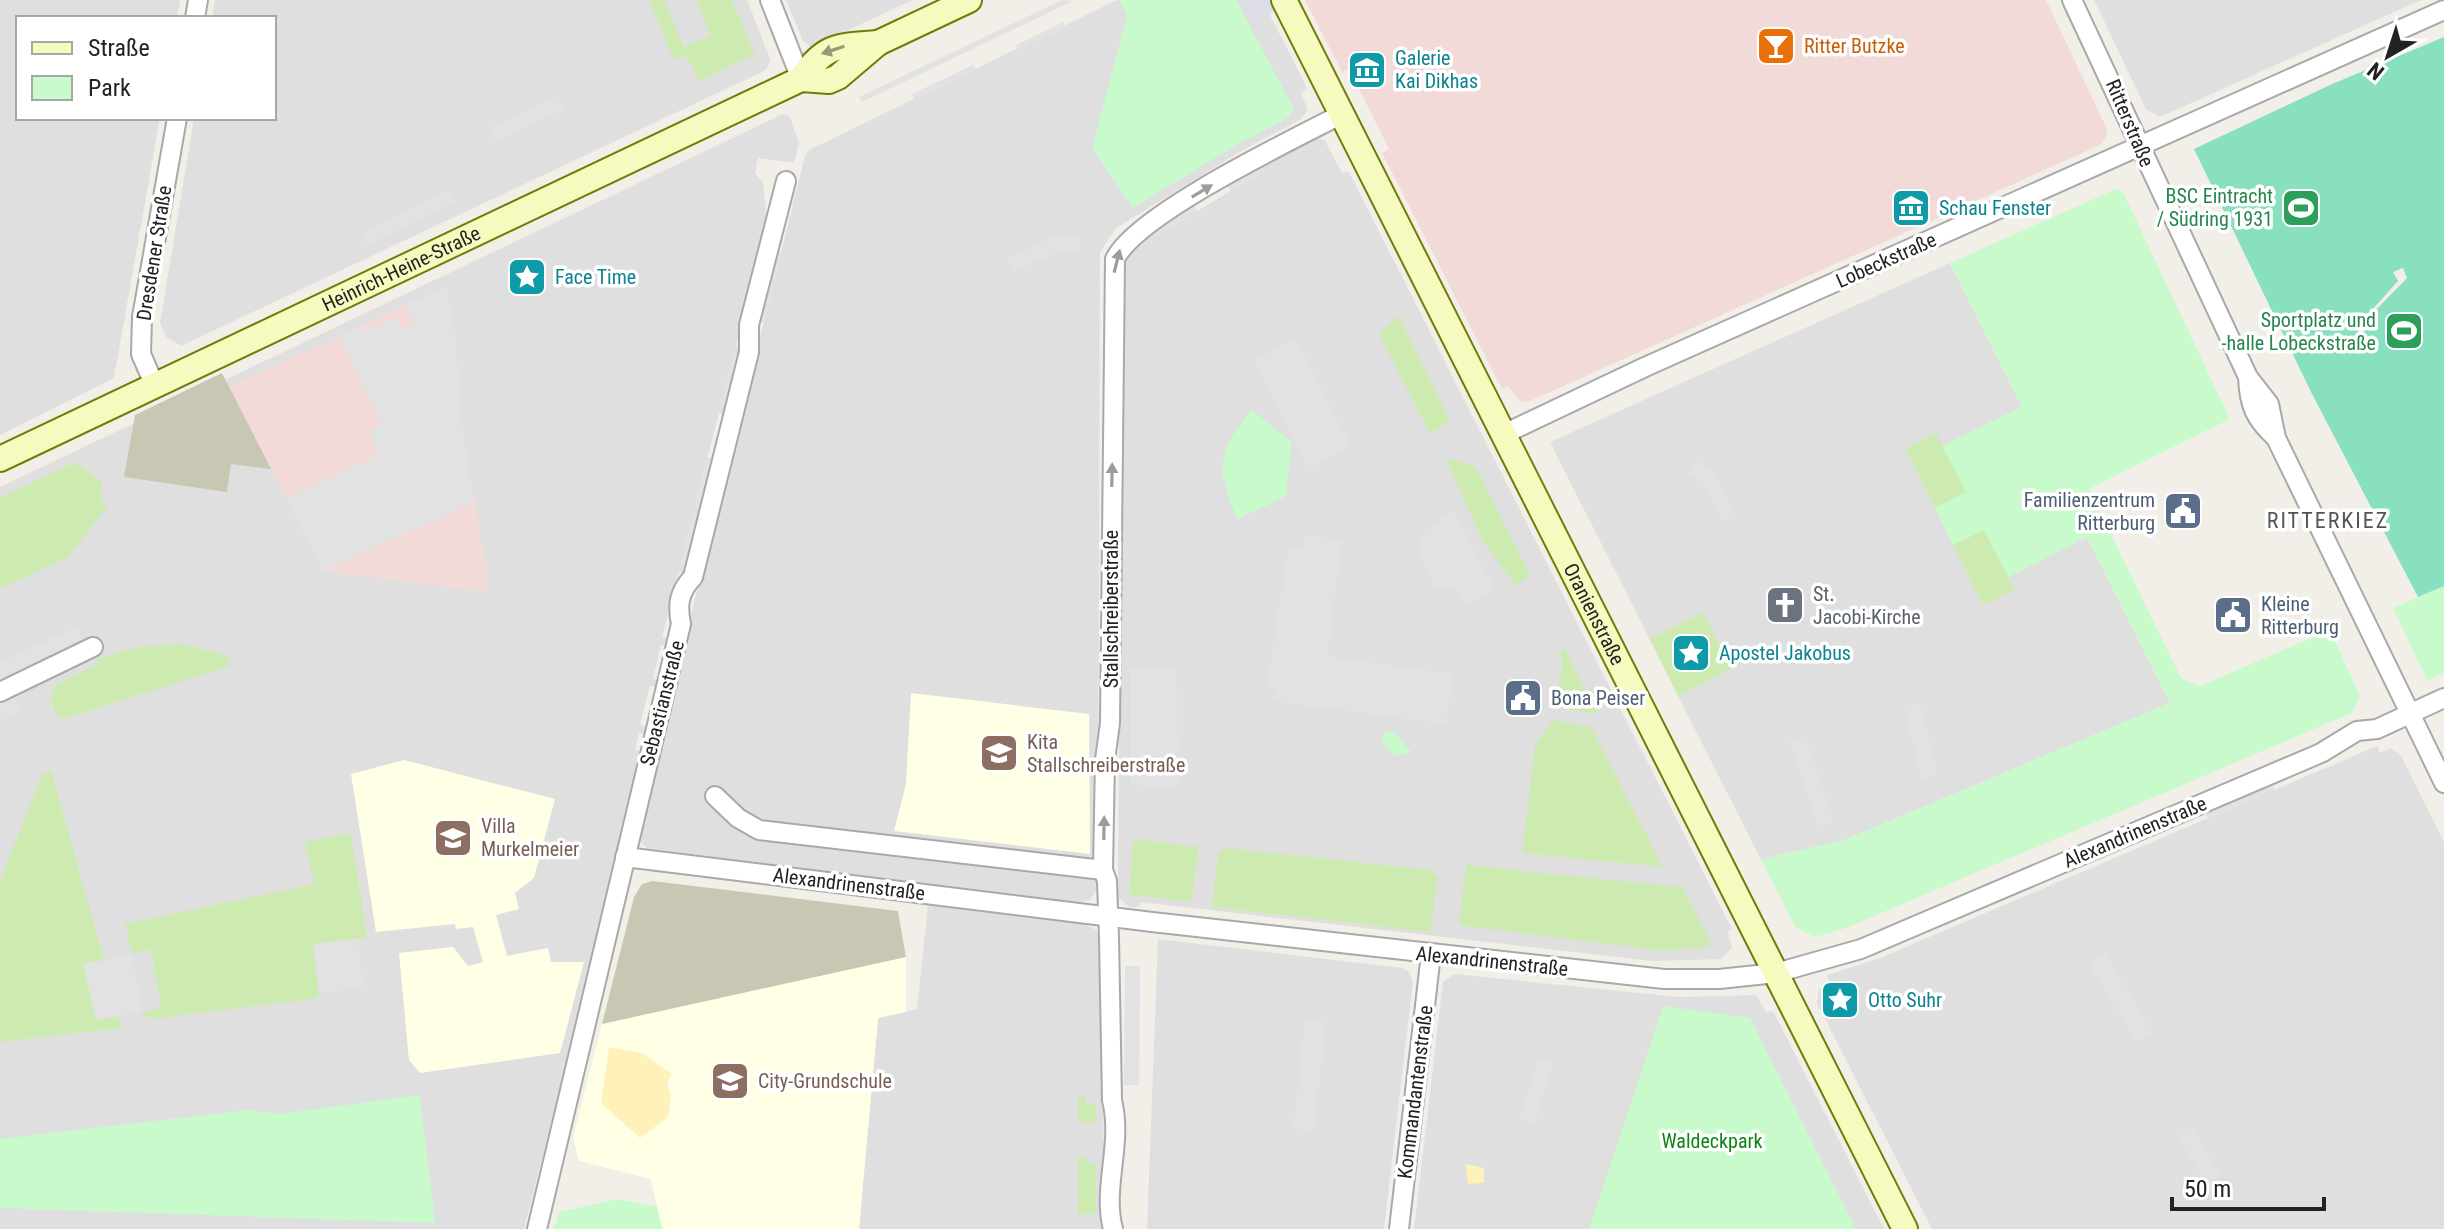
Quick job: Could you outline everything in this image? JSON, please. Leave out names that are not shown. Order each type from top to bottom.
[{"type":"main road","points":[[801,79],[817,55],[836,47],[878,43],[969,0]]},
{"type":"main road","name":"Oranienstraße","points":[[1284,0],[1905,1229]]},
{"type":"main road","name":"Heinrich-Heine-Straße","points":[[0,459],[801,79]]},
{"type":"street","points":[[770,0],[801,79]]},
{"type":"street","name":"Ritterstraße","points":[[2072,0],[2248,377],[2249,402],[2258,421],[2276,438],[2444,783]]},
{"type":"street","name":"Lobeckstraße","points":[[1504,434],[2444,10]]},
{"type":"street","name":"Stallschreiberstraße","points":[[1113,1229],[1112,1169],[1117,1133],[1112,1100],[1107,881],[1103,870],[1105,760],[1110,723],[1115,259],[1135,231],[1251,161],[1342,114]]},
{"type":"street","name":"Dresdener Straße","points":[[155,386],[141,354],[142,317],[177,120]]},
{"type":"street","name":"Sebastianstraße","points":[[537,1229],[681,624],[677,607],[682,589],[693,577],[749,352],[749,325],[786,181]]},
{"type":"street","points":[[0,692],[93,647]]},
{"type":"street","name":"Alexandrinenstraße","points":[[625,857],[1431,954],[1664,979],[1719,979],[1776,973],[1861,949],[2321,753],[2356,744],[2377,729],[2443,700]]},
{"type":"street","points":[[715,796],[738,818],[759,830],[1103,870]]},
{"type":"street","name":"Kommandantenstraße","points":[[1399,1229],[1431,954]]},
{"type":"shaded area","points":[[0,0],[180,0],[177,16],[16,16],[16,120],[160,120],[114,378],[0,435]]},
{"type":"shaded area","points":[[215,0],[747,0],[771,61],[766,70],[181,346],[166,337],[160,323],[194,120],[276,120],[276,16],[212,16]]},
{"type":"shaded area","points":[[786,0],[913,0],[811,47],[803,41]]},
{"type":"shaded area","points":[[1062,0],[1073,1],[862,102],[859,97]]},
{"type":"shaded area","points":[[1117,0],[1254,0],[1267,9],[1307,88],[1301,93],[1308,110],[1300,120],[1248,147],[1116,228],[1100,252],[1098,889],[1089,900],[1072,904],[647,848],[638,840],[637,833],[805,156],[809,150]]},
{"type":"shaded area","points":[[1238,0],[1296,0],[1252,23]]},
{"type":"shaded area","points":[[1305,0],[2046,0],[2107,135],[2100,145],[1530,401],[1520,402],[1508,386],[1502,389],[1382,153],[1389,149],[1349,69],[1342,72]]},
{"type":"shaded area","points":[[2094,0],[2421,0],[2160,117],[2146,109]]},
{"type":"shaded area","points":[[1063,22],[1065,28],[1018,50],[1016,45]]},
{"type":"shaded area","points":[[973,65],[976,70],[915,99],[912,94]]},
{"type":"shaded area","points":[[557,96],[564,110],[495,142],[489,128]]},
{"type":"shaded area","points":[[783,114],[790,117],[799,143],[794,163],[758,158],[755,173],[763,183],[767,220],[736,346],[742,348],[740,356],[734,354],[721,405],[727,407],[725,414],[719,413],[695,506],[702,509],[700,516],[694,515],[681,565],[687,567],[685,574],[679,573],[662,637],[669,639],[667,646],[661,645],[653,679],[659,680],[657,687],[650,686],[640,725],[647,727],[645,735],[639,733],[635,749],[641,752],[631,805],[524,1229],[0,1229],[0,487]]},
{"type":"shaded area","points":[[1319,138],[1325,141],[1342,173],[1348,171],[1350,174],[1732,929],[1728,932],[1732,947],[1722,959],[1652,961],[1141,902],[1139,907],[1129,907],[1118,897],[1121,262],[1141,237],[1156,236],[1262,172],[1269,160]]},
{"type":"shaded area","points":[[1269,160],[1262,172],[1231,191],[1227,185]]},
{"type":"shaded area","points":[[448,190],[454,202],[367,245],[361,233]]},
{"type":"shaded area","points":[[1194,205],[1198,211],[1156,236],[1141,237]]},
{"type":"shaded area","points":[[1055,236],[1081,238],[1080,254],[1058,252],[1013,272],[1006,259]]},
{"type":"shaded area","points":[[775,252],[781,253],[764,322],[758,320]]},
{"type":"shaded area","points":[[1950,263],[2022,407],[1942,446],[1906,449],[1983,606],[2013,590],[2008,577],[2087,537],[2170,703],[1847,839],[1761,860],[1550,442]]},
{"type":"shaded area","points":[[446,286],[454,326],[463,433],[488,576],[487,592],[323,571],[230,387]]},
{"type":"shaded area","points":[[446,286],[454,326],[463,433],[474,502],[323,571],[286,499],[379,455],[369,432],[382,425],[339,335],[359,326],[362,331],[397,317],[403,330],[411,327],[413,320],[405,305]]},
{"type":"shaded area","points":[[1296,338],[1351,446],[1309,469],[1254,360]]},
{"type":"shaded area","points":[[734,354],[740,356],[727,407],[721,405]]},
{"type":"shaded area","points":[[222,373],[271,469],[231,464],[227,492],[124,477],[135,415]]},
{"type":"shaded area","points":[[708,457],[714,458],[702,509],[695,507]]},
{"type":"shaded area","points":[[1696,460],[1714,472],[1736,516],[1723,522],[1703,483],[1688,473]]},
{"type":"shaded area","points":[[1454,510],[1495,590],[1465,605],[1455,588],[1436,588],[1419,554],[1422,533]]},
{"type":"shaded area","points":[[693,514],[700,516],[687,567],[680,565]]},
{"type":"shaded area","points":[[1305,535],[1342,540],[1327,656],[1453,674],[1446,724],[1273,701],[1275,687],[1267,686],[1288,548],[1303,549]]},
{"type":"shaded area","points":[[77,626],[83,639],[0,679],[0,663]]},
{"type":"shaded area","points":[[1130,668],[1177,669],[1178,788],[1130,785]]},
{"type":"shaded area","name":"Kita Stallschreiberstraße","points":[[911,693],[1089,714],[1090,854],[894,831],[906,784]]},
{"type":"shaded area","points":[[13,697],[20,711],[0,720],[0,703]]},
{"type":"shaded area","points":[[1920,702],[1938,775],[1921,779],[1904,706]]},
{"type":"shaded area","points":[[1805,735],[1834,822],[1818,827],[1789,740]]},
{"type":"shaded area","points":[[2377,746],[2380,753],[2391,748],[2401,755],[2444,842],[2444,1229],[1932,1229],[1817,1003],[1819,989],[1830,983],[1827,975],[1880,958]]},
{"type":"shaded area","points":[[404,760],[555,799],[534,878],[515,893],[519,909],[496,915],[507,956],[548,948],[551,962],[584,962],[560,1053],[420,1073],[409,1060],[399,953],[453,947],[468,966],[483,962],[473,927],[456,929],[455,924],[376,932],[351,774]]},
{"type":"shaded area","points":[[2272,784],[2275,790],[2208,818],[2205,813]]},
{"type":"shaded area","name":"City-Grundschule","points":[[653,881],[898,911],[906,957],[906,1012],[878,1018],[859,1229],[662,1229],[651,1179],[579,1161],[573,1138],[634,897],[642,884]]},
{"type":"shaded area","points":[[653,881],[898,911],[906,957],[602,1024],[634,897],[642,884]]},
{"type":"shaded area","points":[[928,904],[1083,924],[1095,929],[1101,938],[1105,1229],[859,1229],[878,1018],[917,1009]]},
{"type":"shaded area","points":[[358,939],[363,988],[320,993],[314,944]]},
{"type":"shaded area","points":[[1158,939],[1402,968],[1409,972],[1413,982],[1384,1229],[1147,1229]]},
{"type":"shaded area","points":[[2106,954],[2153,1032],[2137,1042],[2089,964]]},
{"type":"shaded area","points":[[132,955],[142,1012],[96,1020],[83,964]]},
{"type":"shaded area","points":[[1125,966],[1140,966],[1139,1085],[1124,1085]]},
{"type":"shaded area","points":[[1454,974],[1679,997],[1756,995],[1766,1012],[1773,1011],[1884,1229],[1414,1229],[1443,982]]},
{"type":"shaded area","points":[[1305,1020],[1326,1022],[1314,1131],[1293,1129]]},
{"type":"shaded area","points":[[1538,1058],[1553,1063],[1535,1124],[1519,1119]]},
{"type":"shaded area","points":[[2192,1127],[2221,1176],[2207,1185],[2177,1136]]},
{"type":"green space","points":[[649,0],[664,0],[684,47],[711,36],[696,0],[732,0],[755,54],[699,81],[687,56],[674,60]]},
{"type":"green space","points":[[1119,0],[1236,0],[1294,109],[1289,117],[1133,208],[1092,148],[1127,16]]},
{"type":"green space","points":[[2444,37],[2444,586],[2418,597],[2311,392],[2194,149],[2330,85]],"holes":[[[2403,268],[2407,278],[2371,315],[2357,347],[2352,348],[2362,321],[2398,281],[2393,272]]]},
{"type":"green space","points":[[2116,189],[2123,192],[2230,419],[2089,489],[2181,678],[2200,686],[2330,630],[2360,696],[2352,713],[1846,928],[1815,937],[1796,928],[1761,860],[1847,839],[2170,703],[2087,537],[2008,577],[1984,530],[1953,545],[1935,508],[1966,492],[1942,446],[2022,407],[1950,263]]},
{"type":"green space","points":[[1399,316],[1450,421],[1430,434],[1379,333]]},
{"type":"green space","points":[[1252,410],[1292,442],[1286,496],[1238,519],[1226,488],[1223,462],[1232,437]]},
{"type":"green space","points":[[1936,433],[1942,446],[1953,441],[1982,499],[1941,520],[1906,449]]},
{"type":"green space","points":[[1451,459],[1475,466],[1530,575],[1516,586],[1483,541],[1447,462]]},
{"type":"green space","points":[[75,462],[103,482],[100,496],[107,507],[68,557],[0,589],[0,498]]},
{"type":"green space","points":[[1976,522],[2028,566],[2008,577],[2014,590],[1983,606],[1948,535]]},
{"type":"green space","points":[[2444,586],[2444,673],[2427,680],[2393,608]]},
{"type":"green space","points":[[1703,612],[1732,668],[1678,696],[1650,639]]},
{"type":"green space","points":[[180,644],[229,655],[229,666],[64,719],[57,716],[50,698],[56,685],[97,664],[98,658],[138,647]]},
{"type":"green space","points":[[1565,649],[1597,714],[1556,707],[1562,666],[1560,652]]},
{"type":"green space","points":[[1553,720],[1591,727],[1663,867],[1522,853],[1535,745]]},
{"type":"green space","points":[[1394,732],[1411,752],[1395,756],[1383,744],[1384,733]]},
{"type":"green space","points":[[51,770],[104,960],[83,964],[96,1019],[117,1016],[122,1022],[120,1028],[0,1042],[0,882],[42,774]]},
{"type":"green space","points":[[351,833],[367,937],[313,944],[319,998],[152,1019],[142,1012],[161,1008],[151,950],[132,953],[125,924],[314,884],[305,842]]},
{"type":"green space","points":[[1133,839],[1199,847],[1191,902],[1129,895]]},
{"type":"green space","points":[[1226,848],[1431,870],[1438,878],[1430,932],[1212,907],[1218,853]]},
{"type":"green space","points":[[1466,865],[1682,887],[1709,938],[1709,947],[1664,951],[1459,925]]},
{"type":"green space","name":"Waldeckpark","points":[[1663,1006],[1750,1018],[1856,1229],[1589,1229]]},
{"type":"green space","points":[[420,1095],[435,1223],[0,1208],[0,1139],[248,1110],[279,1114]]},
{"type":"green space","points":[[1078,1096],[1086,1097],[1086,1103],[1096,1105],[1096,1122],[1078,1122]]},
{"type":"green space","points":[[1078,1157],[1086,1157],[1086,1162],[1096,1165],[1096,1214],[1078,1214]]},
{"type":"green space","points":[[618,1199],[657,1207],[662,1229],[554,1229],[559,1212]]},
{"type":"sand","points":[[609,1047],[642,1053],[672,1074],[667,1084],[671,1096],[668,1117],[640,1138],[601,1103]]},
{"type":"sand","points":[[1465,1164],[1484,1168],[1484,1183],[1468,1184]]},
{"type":"place","name":"Ritter Butzke","points":[[1776,46]]},
{"type":"place","name":"Galerie Kai Dikhas","points":[[1367,70]]},
{"type":"place","name":"Schau Fenster","points":[[1911,208]]},
{"type":"place","name":"BSC Eintracht / Südring 1931","points":[[2301,208]]},
{"type":"place","name":"Face Time","points":[[527,277]]},
{"type":"place","name":"Sportplatz und -halle Lobeckstraße","points":[[2404,331]]},
{"type":"place","name":"Familienzentrum Ritterburg","points":[[2183,511]]},
{"type":"place","name":"St. Jacobi-Kirche","points":[[1785,605]]},
{"type":"place","name":"Kleine Ritterburg","points":[[2233,615]]},
{"type":"place","name":"Apostel Jakobus","points":[[1691,653]]},
{"type":"place","name":"Bona Peiser","points":[[1523,698]]},
{"type":"place","name":"Kita Stallschreiberstraße","points":[[999,753]]},
{"type":"place","name":"Villa Murkelmeier","points":[[453,838]]},
{"type":"place","name":"Otto Suhr","points":[[1840,1000]]},
{"type":"place","name":"City-Grundschule","points":[[730,1081]]},
{"type":"district","name":"RITTERKIEZ","points":[[2328,520]]}]
